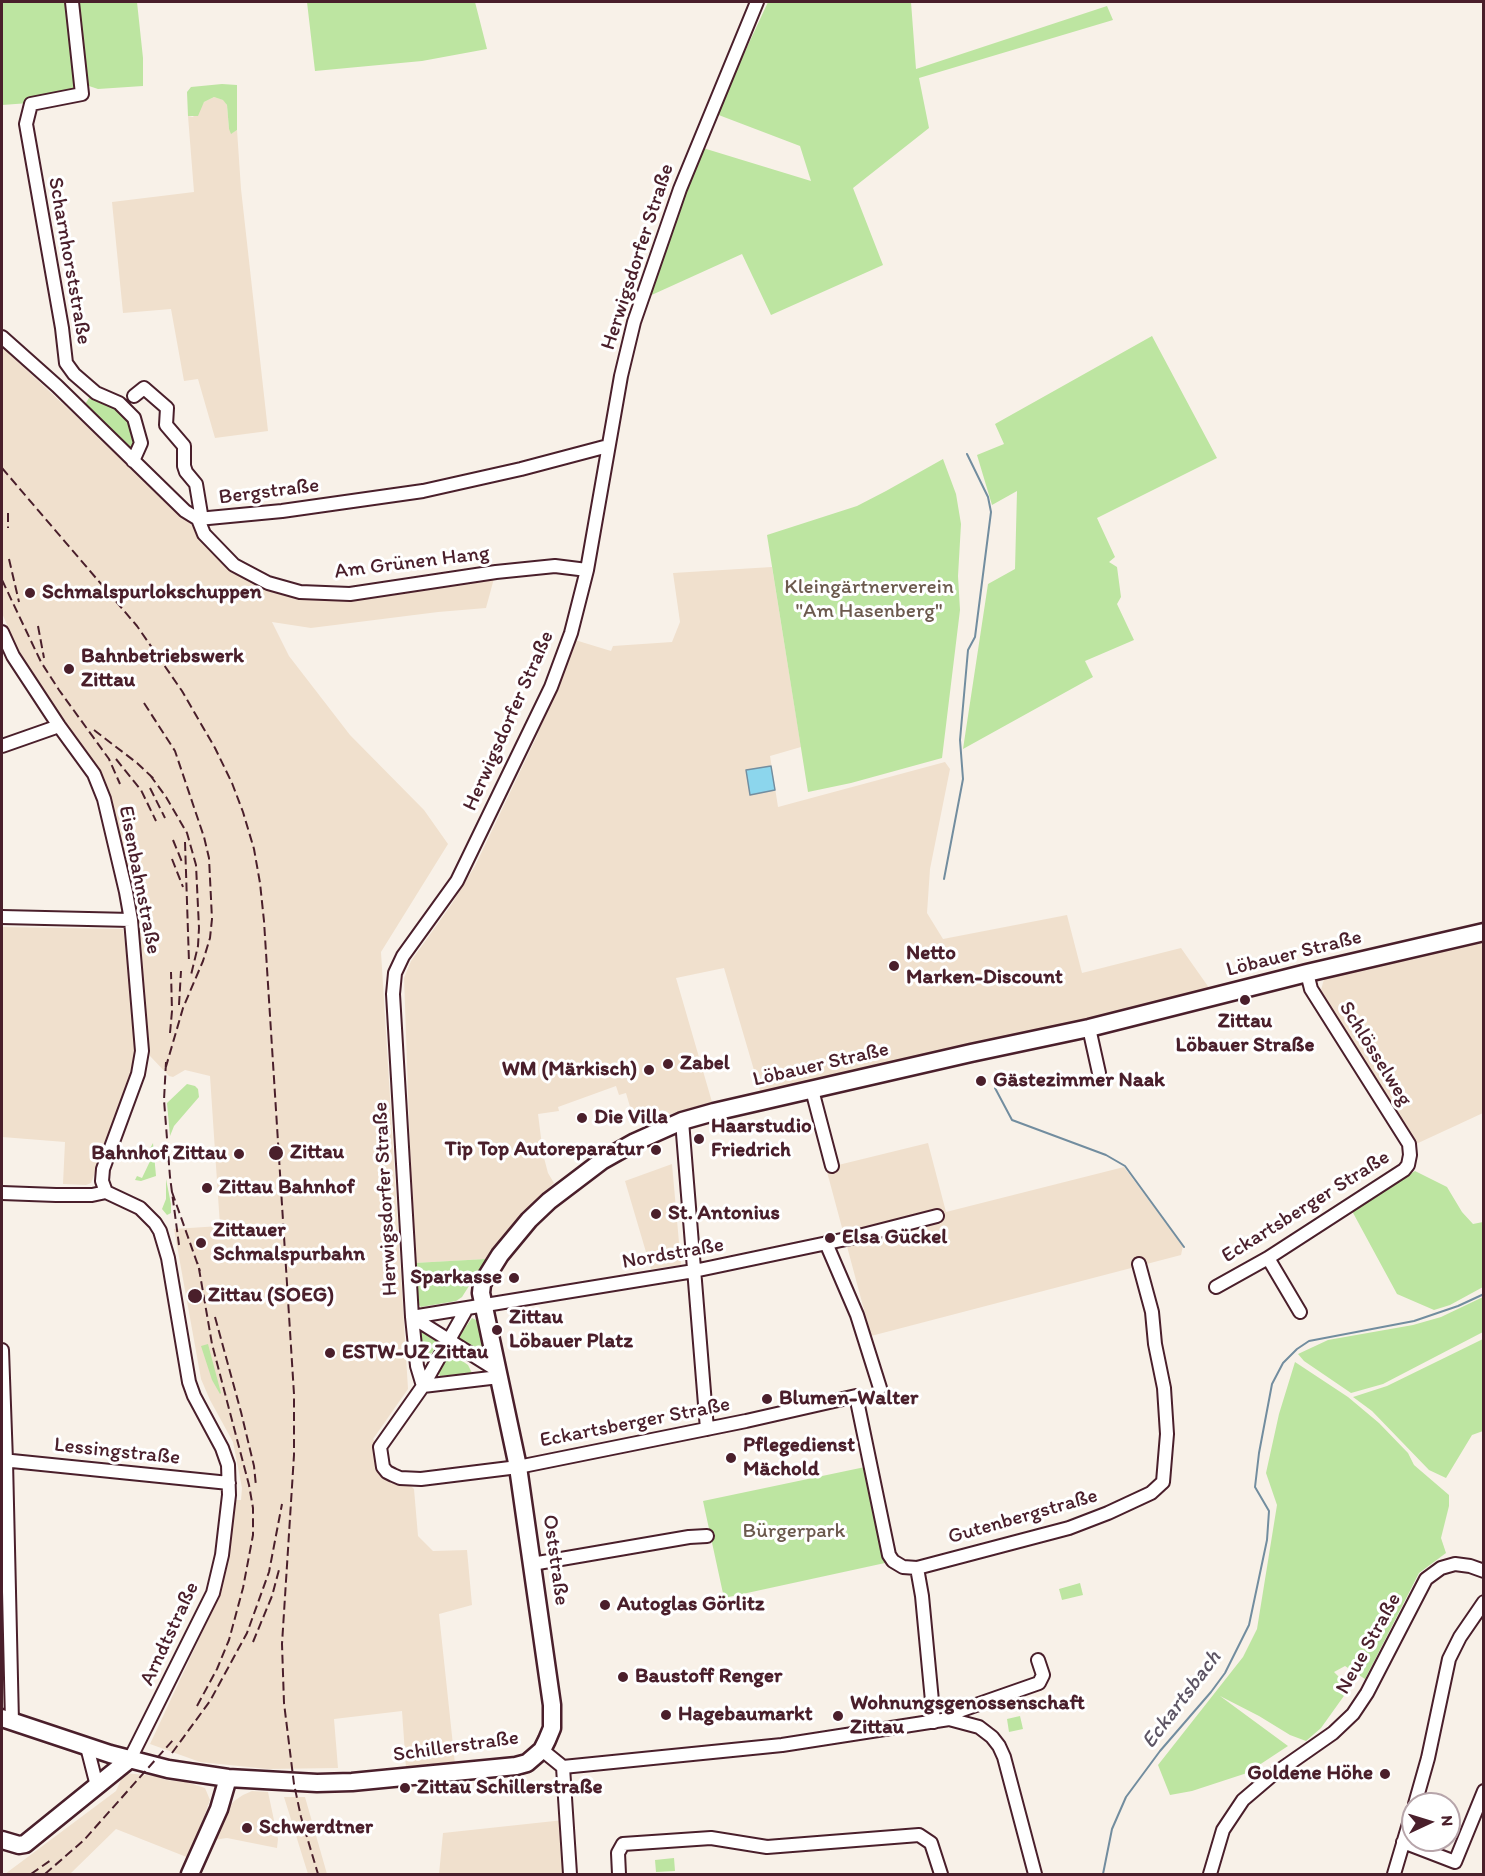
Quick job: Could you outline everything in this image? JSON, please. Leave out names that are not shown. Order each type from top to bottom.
[{"type":"main road","name":"Löbauer Straße","points":[[475,1307],[488,1272],[514,1237],[549,1201],[603,1160],[635,1142],[682,1121],[1089,1028],[1484,932]]},
{"type":"main road","name":"Oststraße","points":[[475,1307],[498,1374],[518,1467],[552,1705],[552,1728],[542,1750]]},
{"type":"main road","name":"Schillerstraße","points":[[7,1720],[87,1747],[168,1769],[228,1778],[316,1783],[379,1780],[516,1766],[527,1763],[542,1750]]},
{"type":"main road","points":[[2,1840],[20,1845],[25,1844],[130,1759]]},
{"type":"main road","points":[[190,1875],[219,1809],[228,1778]]},
{"type":"street","name":"Scharnhorststraße","points":[[72,2],[82,94],[31,104],[26,124],[62,328],[66,363],[74,374],[96,393],[119,403],[134,417],[141,443],[133,461]]},
{"type":"street","name":"Herwigsdorfer Straße","points":[[423,1386],[417,1365],[412,1317],[393,994],[395,973],[403,956],[457,881],[551,687],[571,633],[587,570],[621,376],[642,298],[680,189],[757,2]]},
{"type":"street","name":"Bergstraße","points":[[2,337],[57,386],[185,511],[200,520],[423,491],[608,446]]},
{"type":"street","points":[[134,396],[144,388],[167,408],[166,425],[184,446],[184,466],[196,484],[200,520]]},
{"type":"street","name":"Am Grünen Hang","points":[[200,520],[204,534],[234,565],[268,583],[300,592],[350,594],[496,572],[555,566],[587,570]]},
{"type":"street","name":"Eisenbahnstraße","points":[[2,632],[7,656],[90,766],[104,799],[131,920],[142,1046],[141,1061],[103,1169],[102,1181],[106,1192]]},
{"type":"street","points":[[2,746],[59,726]]},
{"type":"street","points":[[2,917],[131,920]]},
{"type":"street","name":"Schlösselweg","points":[[1307,974],[1311,989],[1409,1144],[1410,1155]]},
{"type":"street","points":[[1089,1028],[1099,1073]]},
{"type":"street","points":[[812,1090],[832,1166]]},
{"type":"street","points":[[682,1121],[707,1429]]},
{"type":"street","name":"Eckartsberger Straße","points":[[1216,1287],[1268,1258],[1404,1170],[1408,1165],[1410,1155]]},
{"type":"street","points":[[2,1193],[92,1195],[106,1192]]},
{"type":"street","name":"Arndtstraße","points":[[106,1192],[140,1209],[149,1216],[160,1231],[168,1258],[189,1382],[222,1448],[228,1465],[230,1483],[222,1556],[213,1593],[130,1759]]},
{"type":"street","name":"Nordstraße","points":[[412,1317],[694,1271],[826,1243],[937,1216]]},
{"type":"street","points":[[826,1243],[856,1315],[880,1388]]},
{"type":"street","points":[[1268,1258],[1300,1312]]},
{"type":"street","name":"Gutenbergstraße","points":[[916,1568],[1069,1528],[1151,1493],[1162,1482],[1167,1434],[1164,1388],[1155,1344],[1152,1312],[1139,1264]]},
{"type":"street","name":"Löbauer Straße","points":[[421,1479],[400,1478],[387,1472],[383,1467],[380,1447],[423,1386],[448,1340],[475,1307]]},
{"type":"street","points":[[412,1317],[498,1374]]},
{"type":"street","points":[[2,1350],[7,1720]]},
{"type":"street","points":[[423,1386],[498,1374]]},
{"type":"street","name":"Eckartsberger Straße","points":[[421,1479],[518,1467],[856,1396],[889,1555],[903,1568],[916,1568]]},
{"type":"street","name":"Lessingstraße","points":[[4,1460],[230,1483]]},
{"type":"street","points":[[532,1564],[689,1537],[707,1536]]},
{"type":"street","name":"Neue Straße","points":[[1210,1875],[1223,1830],[1243,1800],[1270,1777],[1333,1733],[1353,1714],[1367,1693],[1426,1579],[1441,1568],[1455,1564],[1484,1571]]},
{"type":"street","points":[[916,1568],[922,1596],[934,1722]]},
{"type":"street","points":[[1418,1792],[1449,1659],[1460,1637],[1484,1602]]},
{"type":"street","points":[[950,1719],[959,1711],[1039,1683],[1043,1675],[1038,1660]]},
{"type":"street","points":[[570,1875],[563,1767],[725,1752],[950,1719],[979,1727],[999,1746],[1004,1757],[1035,1875]]},
{"type":"street","points":[[87,1747],[97,1786]]},
{"type":"street","name":"Schillerstraße","points":[[542,1750],[563,1767]]},
{"type":"street","points":[[1461,1847],[1484,1791]]},
{"type":"street","points":[[619,1875],[618,1852],[623,1844],[711,1838],[767,1847],[919,1834],[931,1843],[941,1875]]},
{"type":"street","points":[[1394,1875],[1401,1849]]},
{"type":"street","points":[[1429,1852],[1455,1862],[1459,1852]]},
{"type":"shaded area","points":[[214,97],[224,100],[227,105],[229,129],[232,133],[237,130],[241,189],[268,431],[215,438],[198,379],[184,381],[171,309],[123,313],[112,202],[194,192],[188,116],[193,117],[204,102]]},
{"type":"shaded area","points":[[2,347],[186,519],[229,567],[298,595],[496,571],[486,608],[311,628],[272,622],[289,656],[350,735],[424,810],[448,844],[381,952],[408,1389],[373,1439],[393,1469],[414,1489],[418,1536],[433,1551],[467,1550],[472,1605],[439,1614],[455,1764],[406,1768],[402,1711],[334,1719],[338,1768],[268,1769],[200,1762],[150,1744],[215,1605],[228,1564],[235,1500],[241,1500],[242,1488],[233,1442],[201,1379],[174,1229],[220,1226],[210,1076],[185,1070],[173,1077],[169,1076],[150,1056],[136,905],[106,787],[91,757],[16,646],[2,613]]},
{"type":"shaded area","points":[[772,567],[801,747],[770,756],[778,807],[945,762],[950,769],[930,869],[927,913],[943,939],[1067,915],[1082,973],[1181,948],[1212,992],[761,1094],[724,968],[676,978],[712,1102],[635,1124],[626,1093],[619,1095],[616,1086],[558,1107],[559,1111],[538,1114],[543,1154],[548,1173],[554,1183],[525,1210],[486,1259],[414,1263],[404,978],[411,961],[451,905],[475,866],[536,738],[575,640],[611,651],[613,646],[672,642],[680,622],[673,573]]},
{"type":"shaded area","points":[[2,927],[123,929],[138,1042],[137,1061],[91,1183],[86,1185],[63,1184],[65,1142],[2,1137]]},
{"type":"shaded area","points":[[1481,942],[1484,954],[1483,1113],[1416,1144],[1320,994],[1324,979]]},
{"type":"shaded area","points":[[928,1143],[946,1212],[1124,1167],[1183,1246],[1181,1255],[871,1336],[826,1168]]},
{"type":"shaded area","name":"St. Antonius","points":[[672,1164],[681,1265],[651,1269],[625,1181]]},
{"type":"shaded area","points":[[124,1773],[156,1776],[205,1788],[210,1800],[189,1858],[116,1829],[70,1874],[5,1874],[116,1791]]},
{"type":"shaded area","points":[[252,1791],[268,1792],[278,1839],[277,1848],[227,1838],[213,1840],[226,1811],[234,1801]]},
{"type":"shaded area","points":[[284,1797],[305,1797],[327,1874],[308,1874]]},
{"type":"shaded area","points":[[564,1820],[566,1874],[439,1874],[443,1833]]},
{"type":"green space","points":[[2,2],[71,2],[81,93],[29,103],[2,105]]},
{"type":"green space","points":[[78,2],[137,2],[143,58],[143,86],[98,89],[89,86],[86,81]]},
{"type":"green space","points":[[307,2],[475,2],[487,49],[422,61],[315,71]]},
{"type":"green space","points":[[768,2],[911,2],[916,69],[1107,6],[1113,20],[919,78],[929,128],[853,188],[883,265],[771,315],[742,254],[645,298],[703,148],[811,181],[800,146],[716,114]]},
{"type":"green space","points":[[237,85],[237,130],[231,134],[227,105],[223,100],[214,97],[204,102],[198,116],[188,116],[187,92],[191,87]]},
{"type":"green space","points":[[1152,336],[1217,458],[1097,518],[1115,557],[1109,562],[1117,567],[1121,597],[1117,604],[1134,640],[1085,661],[1093,677],[963,749],[988,584],[1015,569],[1017,491],[992,505],[977,455],[1004,444],[995,424]]},
{"type":"green space","points":[[92,393],[127,414],[136,438],[133,448],[127,448],[84,406]]},
{"type":"green space","name":"Kleingärtnerverein \"Am Hasenberg\"","points":[[943,459],[956,494],[961,524],[958,576],[960,610],[942,758],[851,783],[808,792],[767,535],[857,506]]},
{"type":"green space","points":[[187,1084],[198,1089],[199,1097],[174,1126],[170,1136],[167,1103]]},
{"type":"green space","points":[[153,1143],[156,1176],[141,1181],[135,1180],[137,1176],[142,1178],[152,1157],[147,1154]]},
{"type":"green space","points":[[1415,1171],[1447,1187],[1462,1212],[1473,1224],[1483,1222],[1483,1287],[1450,1305],[1434,1310],[1397,1294],[1352,1211]]},
{"type":"green space","points":[[166,1179],[171,1204],[171,1213],[167,1215],[162,1209],[166,1199]]},
{"type":"green space","points":[[486,1259],[462,1297],[456,1301],[421,1307],[416,1302],[414,1263]]},
{"type":"green space","points":[[1483,1297],[1483,1332],[1383,1384],[1351,1393],[1304,1361],[1298,1354],[1328,1340],[1413,1325],[1441,1317]]},
{"type":"green space","points":[[472,1318],[478,1321],[483,1350],[481,1353],[458,1338]]},
{"type":"green space","points":[[423,1332],[437,1343],[432,1353],[427,1356],[421,1352],[420,1333]]},
{"type":"green space","points":[[1483,1339],[1483,1431],[1472,1435],[1446,1478],[1429,1470],[1372,1411],[1353,1397],[1387,1386]]},
{"type":"green space","points":[[208,1344],[220,1394],[212,1380],[201,1346]]},
{"type":"green space","points":[[450,1353],[456,1361],[458,1358],[468,1365],[472,1373],[440,1376],[438,1372]]},
{"type":"green space","points":[[1295,1362],[1348,1397],[1379,1423],[1408,1453],[1414,1465],[1449,1495],[1449,1506],[1441,1538],[1446,1553],[1419,1573],[1365,1679],[1345,1666],[1334,1672],[1347,1685],[1346,1693],[1321,1728],[1306,1741],[1290,1735],[1220,1696],[1288,1746],[1247,1773],[1192,1791],[1170,1795],[1158,1765],[1243,1657],[1257,1629],[1277,1505],[1266,1473],[1279,1414]]},
{"type":"green space","name":"Bürgerpark","points":[[865,1467],[885,1563],[724,1598],[703,1501]]},
{"type":"green space","points":[[1080,1583],[1083,1595],[1062,1600],[1059,1589]]},
{"type":"green space","points":[[1020,1716],[1023,1729],[1009,1732],[1007,1719]]},
{"type":"green space","points":[[674,1858],[675,1871],[656,1872],[655,1860]]},
{"type":"water","points":[[771,766],[775,790],[750,795],[746,770]]},
{"type":"waterway","points":[[944,879],[963,779],[960,740],[968,650],[975,637],[991,512],[988,497],[967,454]]},
{"type":"waterway","points":[[995,1088],[1012,1120],[1106,1155],[1125,1166],[1184,1247]]},
{"type":"waterway","name":"Eckartsbach","points":[[1103,1874],[1112,1829],[1126,1797],[1160,1751],[1225,1673],[1249,1625],[1267,1540],[1269,1511],[1255,1487],[1259,1453],[1272,1384],[1283,1363],[1309,1341],[1414,1321],[1458,1306],[1484,1294]]},
{"type":"railway","points":[[2,468],[137,626],[182,691],[232,783],[254,849],[264,921],[294,1394],[294,1455],[282,1644],[284,1703],[294,1784],[318,1874]]},
{"type":"railway","points":[[8,513],[8,528]]},
{"type":"railway","points":[[9,559],[19,602]]},
{"type":"railway","points":[[2,580],[41,662],[109,759],[120,784]]},
{"type":"railway","points":[[38,626],[44,658]]},
{"type":"railway","points":[[144,703],[175,751],[209,858],[212,919],[210,938],[183,1008],[165,1070]]},
{"type":"railway","points":[[94,730],[154,779]]},
{"type":"railway","points":[[116,759],[141,790],[156,821]]},
{"type":"railway","points":[[150,775],[187,833],[196,865],[199,928],[198,946],[191,975]]},
{"type":"railway","points":[[150,788],[165,818]]},
{"type":"railway","points":[[173,840],[182,862]]},
{"type":"railway","points":[[185,842],[189,962]]},
{"type":"railway","points":[[172,859],[183,887]]},
{"type":"railway","points":[[179,1005],[181,971]]},
{"type":"railway","points":[[170,1033],[171,972]]},
{"type":"railway","points":[[166,1062],[164,1100],[170,1177],[179,1245]]},
{"type":"railway","points":[[172,1192],[200,1271]]},
{"type":"railway","points":[[197,1706],[217,1669],[229,1640],[243,1588],[253,1535],[253,1508],[249,1485],[212,1344],[198,1263]]},
{"type":"railway","points":[[215,1317],[241,1412],[254,1466],[256,1486]]},
{"type":"railway","points":[[172,1753],[210,1701],[247,1633],[269,1572],[282,1504]]},
{"type":"railway","points":[[253,1642],[272,1596],[280,1566]]},
{"type":"railway","points":[[45,1874],[84,1840],[173,1740]]},
{"type":"railway","points":[[31,1874],[51,1860]]},
{"type":"place","name":"Schmalspurlokschuppen","points":[[30,593]]},
{"type":"place","name":"Bahnbetriebswerk Zittau","points":[[69,669]]},
{"type":"place","name":"Netto Marken-Discount","points":[[894,966]]},
{"type":"place","name":"Zittau Löbauer Straße","points":[[1245,1000]]},
{"type":"place","name":"Zabel","points":[[668,1064]]},
{"type":"place","name":"WM (Märkisch)","points":[[649,1070]]},
{"type":"place","name":"Gästezimmer Naak","points":[[981,1081]]},
{"type":"place","name":"Die Villa","points":[[582,1118]]},
{"type":"place","name":"Haarstudio Friedrich","points":[[699,1139]]},
{"type":"place","name":"Tip Top Autoreparatur","points":[[656,1150]]},
{"type":"place","name":"Zittau","points":[[276,1153]]},
{"type":"place","name":"Bahnhof Zittau","points":[[239,1154]]},
{"type":"place","name":"Zittau Bahnhof","points":[[207,1188]]},
{"type":"place","name":"St. Antonius","points":[[656,1214]]},
{"type":"place","name":"Elsa Gückel","points":[[830,1238]]},
{"type":"place","name":"Zittauer Schmalspurbahn","points":[[201,1243]]},
{"type":"place","name":"Sparkasse","points":[[514,1278]]},
{"type":"place","name":"Zittau (SOEG)","points":[[195,1296]]},
{"type":"place","name":"Zittau Löbauer Platz","points":[[497,1330]]},
{"type":"place","name":"ESTW-UZ Zittau","points":[[330,1353]]},
{"type":"place","name":"Blumen-Walter","points":[[767,1399]]},
{"type":"place","name":"Pflegedienst Mächold","points":[[731,1458]]},
{"type":"place","name":"Autoglas Görlitz","points":[[605,1605]]},
{"type":"place","name":"Baustoff Renger","points":[[623,1677]]},
{"type":"place","name":"Hagebaumarkt","points":[[666,1715]]},
{"type":"place","name":"Wohnungsgenossenschaft Zittau","points":[[838,1716]]},
{"type":"place","name":"Goldene Höhe","points":[[1385,1774]]},
{"type":"place","name":"Zittau Schillerstraße","points":[[405,1788]]},
{"type":"place","name":"Schwerdtner","points":[[247,1828]]}]
